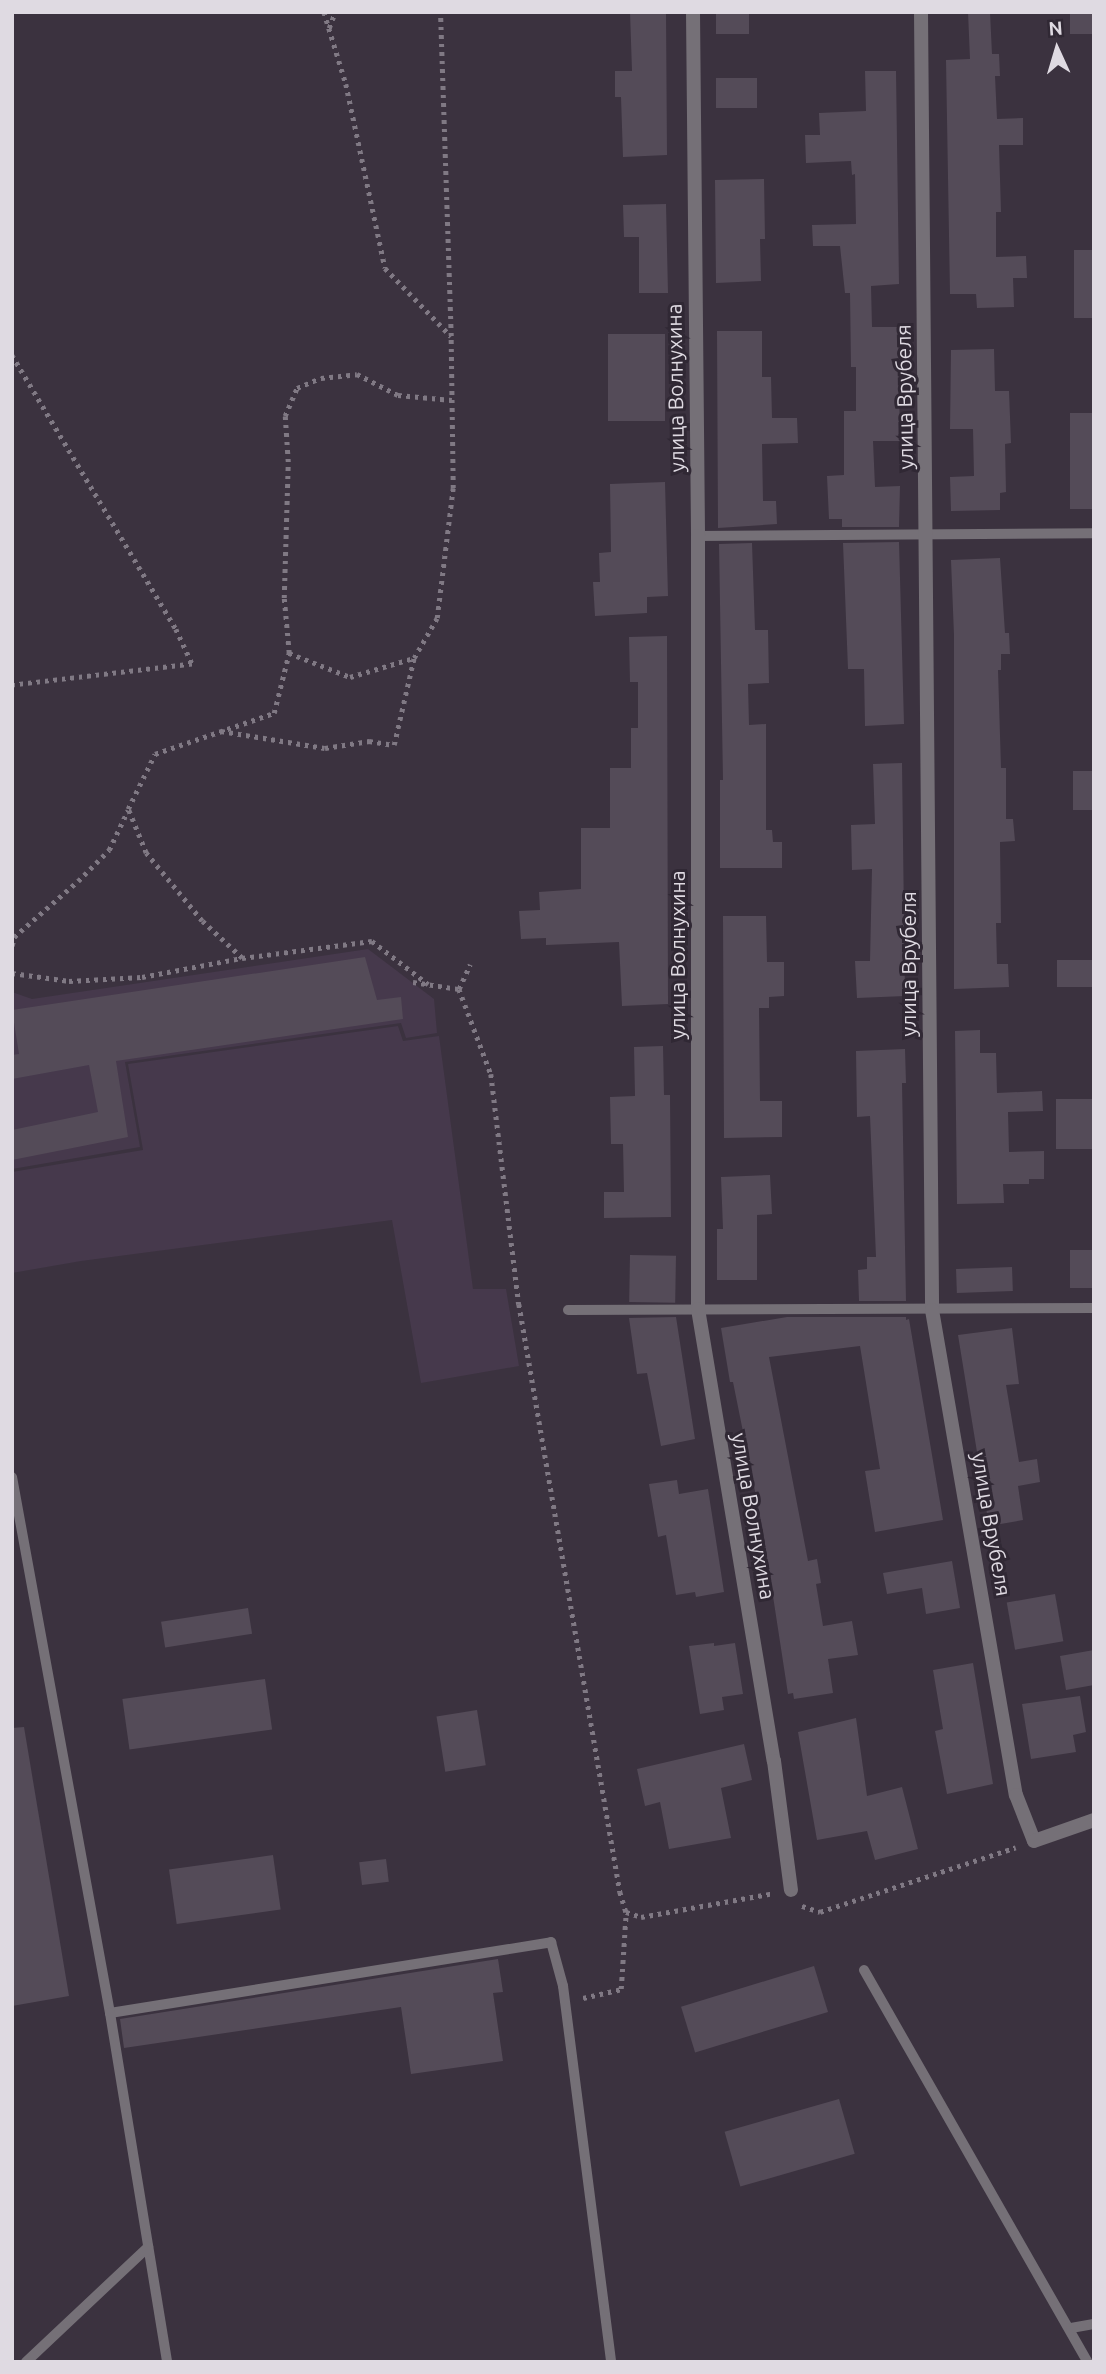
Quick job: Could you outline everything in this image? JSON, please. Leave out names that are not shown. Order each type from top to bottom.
[{"type":"street","name":"улица Волнухина","points":[[693,12],[698,536],[698,1309],[774,1761],[791,1890]]},
{"type":"street","name":"улица Врубеля","points":[[921,12],[932,1310],[1016,1795],[1034,1841]]},
{"type":"street","points":[[1034,1841],[1094,1820]]},
{"type":"lane","points":[[698,536],[926,537],[1094,533]]},
{"type":"lane","points":[[568,1310],[1094,1308]]},
{"type":"lane","points":[[12,1477],[110,2012],[167,2362]]},
{"type":"lane","points":[[110,2012],[551,1942],[565,2003],[611,2362]]},
{"type":"lane","points":[[864,1969],[1088,2362]]},
{"type":"lane","points":[[26,2362],[148,2247]]},
{"type":"lane","points":[[1071,2328],[1094,2324]]},
{"type":"path","points":[[324,12],[345,83],[385,268],[451,336]]},
{"type":"path","points":[[328,29],[335,12]]},
{"type":"path","points":[[221,731],[325,748],[369,741],[394,745],[414,658],[437,618],[453,488],[451,336],[440,12]]},
{"type":"path","points":[[12,355],[176,629],[192,664],[12,685]]},
{"type":"path","points":[[12,946],[14,937],[109,850],[155,754],[274,713],[289,653],[284,598],[288,462],[285,416],[297,388],[321,377],[356,374],[398,395],[452,400]]},
{"type":"path","points":[[289,653],[350,677],[414,658]]},
{"type":"path","points":[[128,809],[146,853],[202,921],[242,958]]},
{"type":"path","points":[[12,973],[69,981],[142,977],[242,958],[372,941],[429,985]]},
{"type":"path","points":[[470,964],[459,989],[491,1074],[519,1304],[625,1912],[621,1989],[565,2003]]},
{"type":"path","points":[[413,982],[459,989]]},
{"type":"path","points":[[625,1912],[641,1917],[791,1890],[802,1906],[820,1912],[1034,1841]]},
{"type":"shaded area","points":[[368,949],[434,999],[437,1033],[406,1038],[401,1023],[125,1062],[140,1147],[12,1169],[12,992],[32,999]]},
{"type":"shaded area","points":[[398,1026],[403,1041],[439,1036],[473,1289],[506,1289],[519,1366],[421,1383],[392,1220],[81,1261],[12,1273],[12,1172],[143,1150],[128,1064]]},
{"type":"building","points":[[630,12],[666,12],[667,155],[623,157],[621,97],[615,97],[615,71],[632,71]]},
{"type":"building","points":[[716,12],[749,12],[749,34],[716,34]]},
{"type":"building","points":[[968,12],[990,12],[992,54],[999,54],[1000,76],[995,76],[997,119],[1023,118],[1023,145],[999,145],[1001,212],[996,212],[996,257],[1026,256],[1027,278],[1013,278],[1014,307],[977,308],[976,294],[950,294],[946,60],[970,59]]},
{"type":"building","points":[[1070,12],[1094,12],[1094,34],[1070,34]]},
{"type":"building","points":[[865,71],[896,71],[899,284],[871,286],[872,327],[898,327],[900,441],[873,441],[875,487],[900,486],[899,527],[842,527],[842,519],[829,519],[827,476],[844,475],[844,411],[856,411],[856,367],[851,367],[850,293],[845,293],[840,246],[813,246],[812,225],[856,224],[855,174],[852,175],[851,161],[806,163],[805,135],[820,135],[819,113],[866,111]]},
{"type":"building","points":[[716,78],[757,78],[757,108],[716,108]]},
{"type":"building","points":[[764,179],[765,239],[760,239],[761,281],[716,283],[715,180]]},
{"type":"building","points":[[666,204],[668,293],[639,293],[639,237],[624,237],[623,205]]},
{"type":"building","points":[[1074,250],[1094,250],[1094,318],[1074,318]]},
{"type":"building","points":[[717,331],[762,331],[762,377],[771,377],[772,418],[797,418],[798,443],[762,444],[763,501],[776,501],[777,524],[718,528]]},
{"type":"building","points":[[608,334],[665,334],[665,421],[608,421]]},
{"type":"building","points":[[994,349],[995,391],[1009,391],[1011,443],[1005,444],[1006,492],[1000,493],[1000,510],[951,511],[950,477],[974,476],[973,429],[950,429],[951,350]]},
{"type":"building","points":[[1070,413],[1094,413],[1094,509],[1070,509]]},
{"type":"building","points":[[665,482],[668,596],[647,597],[647,613],[595,616],[593,582],[600,582],[599,553],[611,552],[610,484]]},
{"type":"building","points":[[899,542],[904,724],[865,726],[864,669],[848,669],[843,543]]},
{"type":"building","points":[[752,543],[755,630],[768,630],[769,683],[748,684],[749,725],[766,724],[766,830],[772,830],[773,842],[782,842],[782,868],[720,868],[720,780],[723,780],[719,544]]},
{"type":"building","points":[[1000,558],[1005,633],[1009,633],[1010,654],[1001,654],[1001,670],[998,670],[1001,768],[1006,768],[1006,819],[1013,819],[1015,841],[1000,842],[1001,923],[996,923],[997,964],[1008,964],[1009,987],[954,989],[954,635],[951,560]]},
{"type":"building","points":[[667,636],[668,1004],[622,1006],[619,942],[546,945],[546,938],[521,939],[519,911],[540,910],[539,892],[581,889],[581,828],[610,828],[610,768],[631,768],[631,728],[638,728],[638,682],[630,682],[629,637]]},
{"type":"building","points":[[902,763],[905,996],[857,998],[855,961],[870,961],[872,869],[852,870],[851,825],[875,824],[873,764]]},
{"type":"building","points":[[1073,771],[1094,771],[1094,810],[1073,810]]},
{"type":"building","points":[[723,916],[766,916],[767,962],[784,962],[784,996],[769,997],[769,1008],[759,1008],[760,1101],[782,1101],[782,1137],[724,1138]]},
{"type":"building","points":[[365,957],[377,1000],[401,997],[403,1019],[116,1061],[128,1137],[12,1160],[12,1130],[98,1112],[89,1065],[12,1079],[12,1055],[19,1054],[12,1010]]},
{"type":"building","points":[[1057,960],[1094,960],[1094,987],[1057,987]]},
{"type":"building","points":[[980,1030],[980,1053],[996,1053],[997,1093],[1042,1091],[1043,1111],[1008,1112],[1009,1152],[1044,1151],[1044,1179],[1029,1179],[1029,1184],[1003,1184],[1004,1203],[957,1204],[955,1031]]},
{"type":"building","points":[[663,1046],[664,1095],[670,1095],[671,1217],[604,1218],[604,1192],[624,1192],[623,1144],[611,1144],[610,1097],[635,1096],[634,1047]]},
{"type":"building","points":[[905,1049],[906,1083],[902,1083],[906,1301],[859,1301],[858,1270],[867,1269],[867,1257],[876,1257],[870,1116],[857,1117],[856,1051]]},
{"type":"building","points":[[1056,1099],[1094,1099],[1094,1149],[1056,1149]]},
{"type":"building","points":[[770,1175],[772,1214],[757,1215],[757,1280],[717,1280],[717,1229],[723,1229],[721,1177]]},
{"type":"building","points":[[1070,1250],[1094,1250],[1094,1288],[1070,1288]]},
{"type":"building","points":[[630,1255],[676,1256],[675,1303],[629,1302]]},
{"type":"building","points":[[1012,1267],[1013,1291],[957,1293],[956,1269]]},
{"type":"building","points":[[676,1317],[695,1439],[661,1446],[647,1373],[637,1374],[629,1318]]},
{"type":"building","points":[[787,1317],[909,1319],[943,1520],[875,1532],[865,1471],[880,1469],[860,1346],[769,1357],[808,1561],[817,1559],[821,1583],[816,1584],[823,1626],[852,1621],[858,1655],[828,1659],[833,1693],[794,1699],[793,1693],[788,1694],[763,1531],[733,1382],[730,1382],[721,1328]]},
{"type":"building","points":[[1012,1328],[1019,1384],[1006,1385],[1019,1462],[1037,1459],[1040,1482],[1018,1486],[1023,1520],[989,1526],[958,1335]]},
{"type":"building","points":[[677,1480],[679,1494],[708,1489],[724,1592],[696,1597],[695,1592],[676,1595],[666,1535],[658,1537],[649,1484]]},
{"type":"building","points":[[952,1561],[960,1608],[926,1614],[922,1588],[887,1594],[883,1573]]},
{"type":"building","points":[[1055,1594],[1063,1641],[1015,1650],[1007,1603]]},
{"type":"building","points":[[248,1608],[252,1634],[165,1647],[161,1622]]},
{"type":"building","points":[[714,1643],[714,1646],[735,1643],[743,1694],[722,1697],[724,1710],[700,1714],[689,1646]]},
{"type":"building","points":[[1094,1650],[1094,1685],[1066,1690],[1060,1656]]},
{"type":"building","points":[[973,1663],[993,1784],[947,1794],[935,1731],[943,1729],[933,1670]]},
{"type":"building","points":[[265,1679],[272,1730],[129,1750],[122,1699]]},
{"type":"building","points":[[1080,1696],[1086,1732],[1073,1735],[1076,1752],[1031,1759],[1022,1704]]},
{"type":"building","points":[[477,1710],[486,1765],[445,1772],[437,1716]]},
{"type":"building","points":[[856,1718],[867,1796],[902,1787],[918,1849],[875,1860],[867,1831],[817,1840],[798,1732]]},
{"type":"building","points":[[24,1727],[69,1996],[12,2006],[12,1728]]},
{"type":"building","points":[[744,1744],[752,1780],[721,1788],[731,1838],[669,1849],[660,1802],[645,1806],[637,1769]]},
{"type":"building","points":[[273,1855],[281,1909],[177,1924],[169,1870]]},
{"type":"building","points":[[386,1859],[389,1882],[362,1885],[359,1862]]},
{"type":"building","points":[[498,1959],[503,1992],[493,1993],[503,2061],[411,2074],[401,2007],[124,2048],[120,2019]]},
{"type":"building","points":[[814,1966],[828,2012],[695,2053],[681,2007]]},
{"type":"building","points":[[839,2099],[855,2154],[740,2187],[725,2132]]}]
